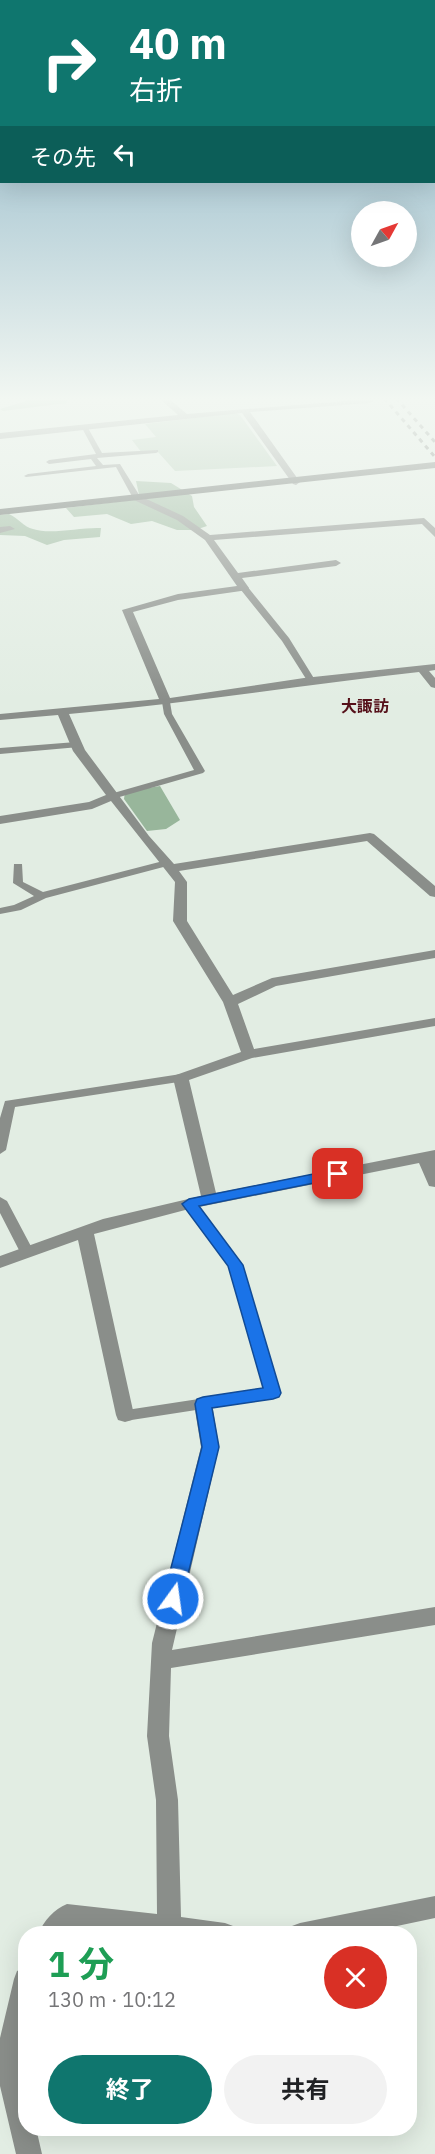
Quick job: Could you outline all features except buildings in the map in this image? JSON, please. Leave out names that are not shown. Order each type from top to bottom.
[{"type":"street","points":[[0,512],[132,499]]},
{"type":"street","points":[[138,499],[180,518],[208,538],[244,588],[178,597],[127,610],[166,702]]},
{"type":"street","points":[[208,538],[424,521],[435,534]]},
{"type":"street","points":[[235,576],[336,563]]},
{"type":"street","points":[[0,717],[166,702],[311,680],[435,667]]},
{"type":"street","points":[[421,668],[435,685]]},
{"type":"street","points":[[62,712],[76,745],[181,882],[180,921],[230,1002],[249,1054]]},
{"type":"street","points":[[0,820],[92,805],[113,796]]},
{"type":"street","points":[[169,866],[370,837],[435,892]]},
{"type":"street","points":[[230,1002],[272,982],[435,954]]},
{"type":"street","points":[[210,1200],[181,1078],[249,1054],[435,1022]]},
{"type":"street","points":[[0,1262],[110,1223],[189,1204],[430,1156],[435,1182]]},
{"type":"street","points":[[85,1232],[125,1415]]},
{"type":"street","points":[[169,1926],[166,1800],[158,1736],[162,1643],[210,1447],[203,1404]]},
{"type":"street","points":[[162,1661],[435,1616]]},
{"type":"street","points":[[340,1926],[435,1907]]},
{"type":"street","points":[[57,1926],[67,1915],[160,1926]]},
{"type":"street","points":[[18,2008],[3,2062],[18,2115]]},
{"type":"street","points":[[24,2136],[29,2154]]},
{"type":"lane","points":[[244,588],[286,640],[311,680]]},
{"type":"lane","points":[[113,796],[200,771],[168,714],[166,702]]},
{"type":"lane","points":[[0,752],[76,745]]},
{"type":"lane","points":[[18,866],[18,883],[42,896]]},
{"type":"lane","points":[[0,911],[17,908],[42,896],[169,866]]},
{"type":"lane","points":[[0,1149],[9,1104],[181,1078]]},
{"type":"lane","points":[[0,1201],[27,1252]]},
{"type":"lane","points":[[125,1415],[273,1393],[236,1265],[189,1204]]},
{"type":"green space","points":[[140,499],[192,499],[194,507],[207,526],[195,530],[177,530],[152,521],[131,524],[107,514],[74,517],[66,508]]},
{"type":"green space","points":[[9,514],[27,526],[40,531],[101,528],[100,537],[64,540],[47,545],[25,536],[0,535],[0,515]]},
{"type":"green space","points":[[160,786],[180,820],[166,829],[147,831],[124,799],[125,792]]},
{"type":"district","name":"大諏訪","points":[[365,706]]},
{"type":"route","points":[[173,1599],[210,1447],[203,1404],[273,1393],[236,1265],[189,1204],[338,1174]]}]
